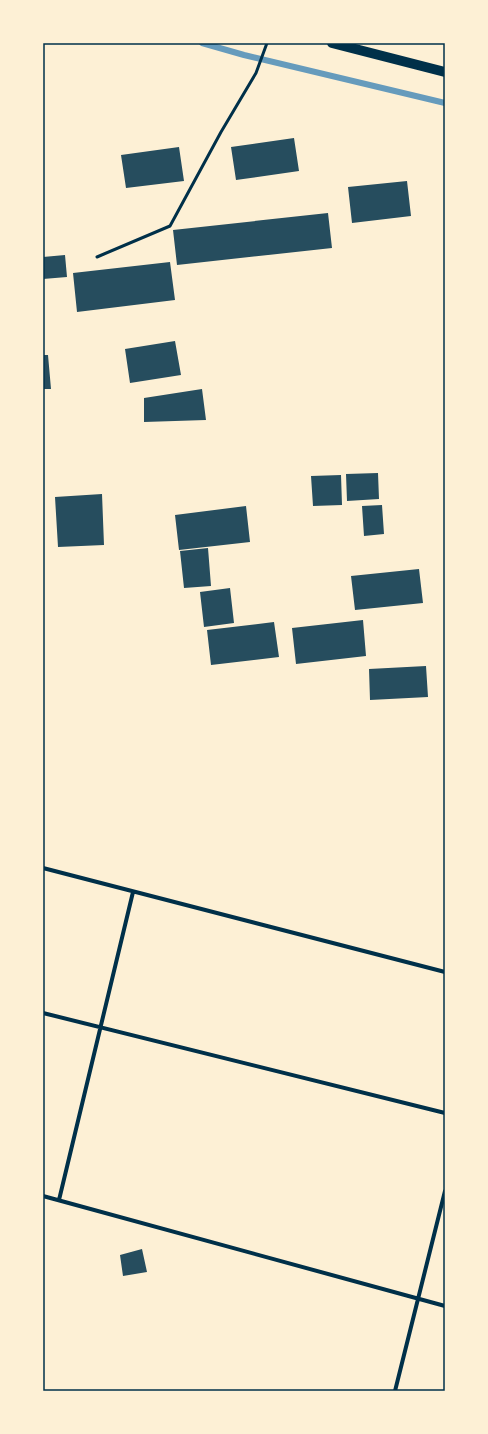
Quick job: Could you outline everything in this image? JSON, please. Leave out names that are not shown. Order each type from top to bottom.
[{"type":"main road","points":[[332,43],[445,72]]},
{"type":"street","points":[[43,868],[445,972]]},
{"type":"street","points":[[59,1200],[133,892]]},
{"type":"street","points":[[43,1013],[445,1113]]},
{"type":"street","points":[[396,1391],[445,1191]]},
{"type":"street","points":[[43,1196],[445,1306]]},
{"type":"lane","points":[[97,258],[170,226],[221,132],[258,69],[267,43]]},
{"type":"building","points":[[294,138],[299,171],[236,180],[231,147]]},
{"type":"building","points":[[179,147],[184,181],[126,188],[121,155]]},
{"type":"building","points":[[407,181],[411,216],[352,223],[348,187]]},
{"type":"building","points":[[328,213],[332,248],[177,265],[173,230]]},
{"type":"building","points":[[65,255],[67,277],[43,279],[43,257]]},
{"type":"building","points":[[170,262],[175,300],[77,312],[73,273]]},
{"type":"building","points":[[175,341],[181,375],[130,383],[125,349]]},
{"type":"building","points":[[43,355],[48,355],[51,389],[43,389]]},
{"type":"building","points":[[202,389],[206,420],[144,422],[144,398]]},
{"type":"building","points":[[378,473],[379,499],[347,501],[346,474]]},
{"type":"building","points":[[341,475],[342,505],[313,506],[311,476]]},
{"type":"building","points":[[102,494],[104,545],[58,547],[55,497]]},
{"type":"building","points":[[382,505],[384,534],[364,536],[362,506]]},
{"type":"building","points":[[246,506],[250,542],[179,550],[175,515]]},
{"type":"building","points":[[208,548],[211,586],[184,588],[180,551]]},
{"type":"building","points":[[419,569],[423,603],[355,610],[351,576]]},
{"type":"building","points":[[230,588],[234,623],[204,627],[200,592]]},
{"type":"building","points":[[363,620],[366,656],[296,664],[292,628]]},
{"type":"building","points":[[274,622],[279,657],[211,665],[207,630]]},
{"type":"building","points":[[426,666],[428,697],[370,700],[369,669]]},
{"type":"building","points":[[142,1249],[147,1272],[123,1276],[120,1255]]},
{"type":"waterway","points":[[202,43],[244,55],[445,103]]}]
